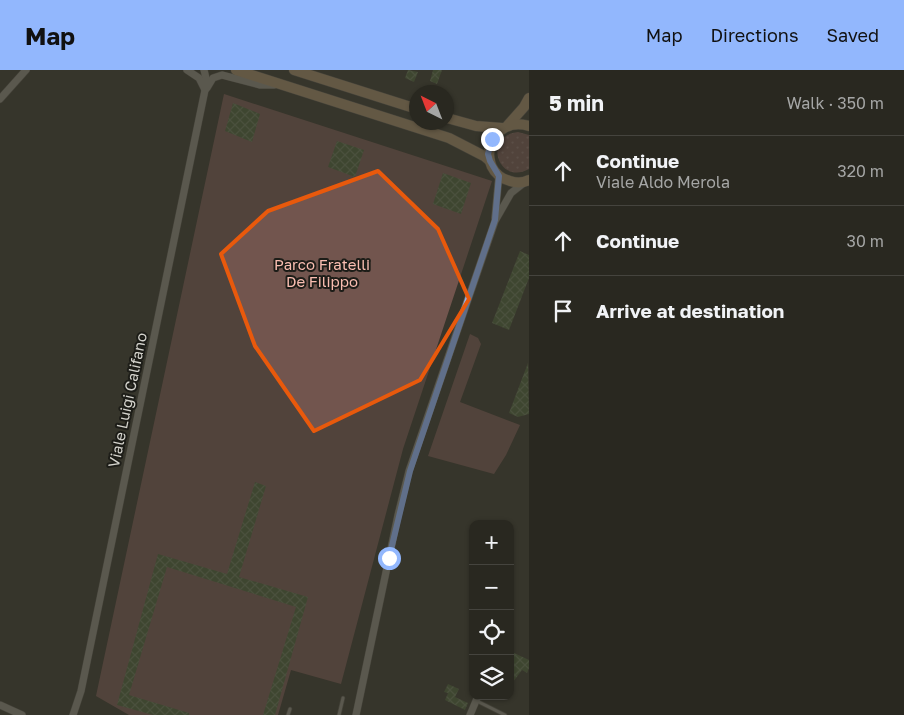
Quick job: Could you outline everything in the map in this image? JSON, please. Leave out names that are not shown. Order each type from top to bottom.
[{"type":"main road","points":[[236,70],[449,138],[490,161]]},
{"type":"main road","points":[[294,70],[409,106]]},
{"type":"main road","points":[[527,181],[515,183],[499,176],[488,154],[492,139],[524,108],[529,98]]},
{"type":"main road","points":[[454,120],[476,126],[505,127],[515,124],[529,126]]},
{"type":"street","points":[[0,99],[26,70]]},
{"type":"street","points":[[187,70],[199,78],[205,90],[213,78],[222,75],[260,85],[279,85]]},
{"type":"street","name":"Viale Luigi Califano","points":[[73,715],[80,691],[205,90],[206,78],[204,70]]},
{"type":"street","points":[[495,220],[499,176]]},
{"type":"street","points":[[356,715],[396,523],[410,471],[495,220],[511,193],[527,181]]},
{"type":"street","points":[[470,715],[476,700]]},
{"type":"street","points":[[0,706],[22,715]]},
{"type":"lane","points":[[340,715],[343,698]]},
{"type":"lane","points":[[480,700],[505,715]]},
{"type":"lane","points":[[288,715],[290,709]]},
{"type":"highlighted area","points":[[378,171],[438,229],[469,299],[420,380],[314,431],[255,346],[221,254],[268,211]]},
{"type":"green space","name":"Parco Fratelli De Filippo","points":[[224,94],[492,181],[403,449],[341,684],[291,670],[278,715],[129,715],[96,696]]},
{"type":"green space","points":[[518,132],[529,135],[529,169],[518,172],[509,171],[502,166],[497,150],[500,142],[507,135]]},
{"type":"green space","points":[[470,334],[478,338],[481,344],[460,402],[520,425],[506,455],[494,474],[428,456]]},
{"type":"building","points":[[408,70],[418,72],[414,82],[405,78]]},
{"type":"building","points":[[433,70],[442,70],[437,84],[430,81]]},
{"type":"building","points":[[233,103],[260,114],[252,142],[225,131]]},
{"type":"building","points":[[337,141],[364,150],[355,177],[328,167]]},
{"type":"building","points":[[443,173],[471,183],[461,214],[433,204]]},
{"type":"building","points":[[520,251],[529,255],[529,278],[509,330],[492,323]]},
{"type":"building","points":[[528,363],[529,414],[518,417],[509,413]]},
{"type":"building","points":[[255,482],[266,486],[239,577],[308,597],[275,715],[263,715],[296,607],[167,567],[129,695],[189,713],[189,715],[153,715],[117,705],[158,554],[227,574]]},
{"type":"building","points":[[514,653],[529,660],[527,673],[522,670],[514,681]]},
{"type":"building","points":[[448,684],[459,689],[455,697],[468,703],[465,710],[445,700],[448,693],[444,692]]},
{"type":"route","points":[[389,558],[410,471],[495,220],[499,176],[493,169],[488,154],[492,139]]}]
